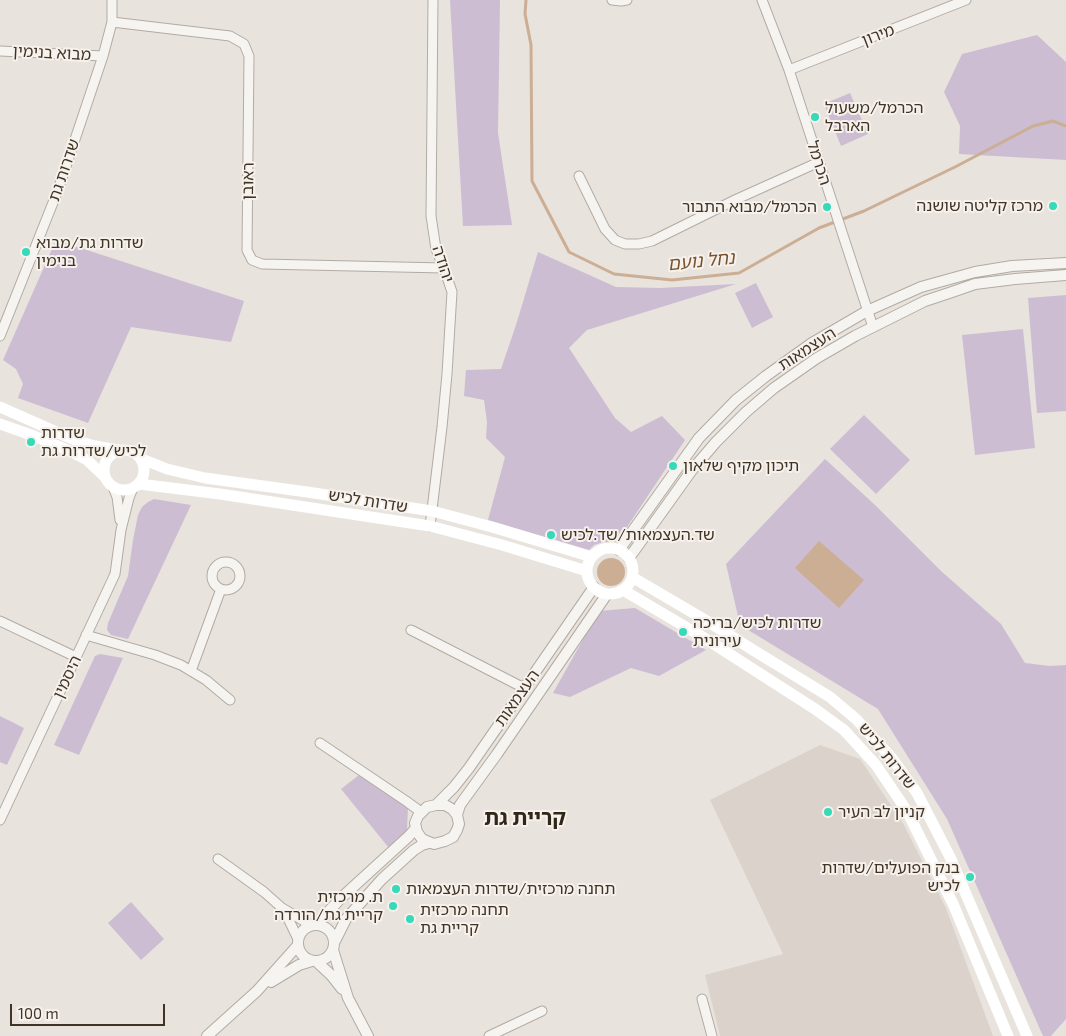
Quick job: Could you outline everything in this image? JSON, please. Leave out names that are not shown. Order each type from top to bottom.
[{"type":"main road","points":[[0,407],[77,441],[118,450],[125,449],[137,454],[142,459],[145,472],[143,479],[136,486],[127,490],[120,490],[114,487],[108,483],[105,477],[104,464],[112,453],[118,450]]},
{"type":"main road","points":[[0,424],[70,451],[87,460],[105,477]]},
{"type":"main road","name":"שדרות לכיש","points":[[142,459],[167,469],[205,478],[432,511],[592,557]]},
{"type":"main road","name":"שדרות לכיש","points":[[136,486],[249,499],[430,526],[502,545],[587,571]]},
{"type":"main road","points":[[607,548],[620,550],[629,558],[632,564],[632,577],[623,590],[607,594],[598,590],[590,582],[587,571],[588,563],[596,552],[607,548]]},
{"type":"main road","name":"שדרות לכיש","points":[[632,577],[830,697],[856,719],[891,757],[917,793],[950,857],[1027,1036]]},
{"type":"main road","name":"שדרות לכיש","points":[[623,590],[706,639],[815,709],[844,730],[876,765],[907,811],[954,906],[1008,1036]]},
{"type":"street","name":"שדרות גת","points":[[0,336],[58,190],[103,56],[112,22],[112,0]]},
{"type":"street","name":"יהודה","points":[[430,526],[447,374],[452,292],[436,249],[431,216],[433,0]]},
{"type":"street","points":[[612,0],[627,0]]},
{"type":"street","name":"הכרמל","points":[[762,0],[789,70],[873,326]]},
{"type":"street","name":"מירון","points":[[789,70],[966,0]]},
{"type":"street","name":"ראובן","points":[[112,22],[230,36],[244,44],[249,56],[247,250],[252,260],[262,264],[444,268]]},
{"type":"street","name":"מבוא בנימין","points":[[0,51],[103,56]]},
{"type":"street","points":[[578,176],[604,229],[615,240],[625,244],[639,244],[652,241],[737,199],[819,162]]},
{"type":"street","name":"העצמאות","points":[[620,550],[699,438],[736,400],[812,343],[867,311],[921,287],[975,272],[1012,266],[1066,263]]},
{"type":"street","name":"העצמאות","points":[[629,558],[692,470],[716,442],[741,416],[774,388],[810,363],[873,326],[926,301],[975,284],[1066,275]]},
{"type":"street","name":"היסמין","points":[[0,820],[115,574],[121,530],[128,498],[136,486]]},
{"type":"street","name":"היסמין","points":[[114,487],[120,509],[121,530]]},
{"type":"street","name":"העצמאות","points":[[436,805],[454,787],[468,768],[594,587]]},
{"type":"street","points":[[191,671],[221,589]]},
{"type":"street","name":"העצמאות","points":[[457,815],[460,805],[607,594]]},
{"type":"street","points":[[0,621],[76,657]]},
{"type":"street","points":[[411,630],[524,688]]},
{"type":"street","points":[[86,636],[155,654],[181,665],[206,680],[230,700]]},
{"type":"street","points":[[320,743],[421,812]]},
{"type":"street","points":[[207,1036],[258,991],[291,969],[327,958],[346,919],[382,879],[422,845],[442,843],[453,837],[459,821],[457,815],[449,807],[436,805],[427,807],[416,819],[417,832],[422,839],[429,843]]},
{"type":"street","points":[[258,991],[298,942],[303,931],[313,925],[416,828]]},
{"type":"street","points":[[218,859],[264,892],[282,908],[288,916],[302,955],[306,959],[314,961],[331,975],[348,998],[368,1036]]},
{"type":"street","points":[[282,908],[313,925],[330,931],[333,936],[348,998]]},
{"type":"street","points":[[702,999],[712,1036]]},
{"type":"street","points":[[489,1036],[542,1011]]},
{"type":"shaded area","points":[[450,0],[500,0],[498,133],[512,225],[463,226]]},
{"type":"shaded area","points":[[1037,35],[1066,62],[1066,160],[959,154],[960,126],[944,92],[962,54]]},
{"type":"shaded area","points":[[850,93],[868,134],[841,146],[824,104]]},
{"type":"shaded area","points":[[56,240],[244,301],[231,342],[131,327],[88,423],[18,398],[23,384],[16,369],[3,360]]},
{"type":"shaded area","points":[[538,252],[616,287],[660,288],[736,284],[587,330],[569,348],[615,418],[631,432],[662,416],[685,440],[617,542],[603,542],[594,545],[589,550],[488,520],[505,457],[486,438],[487,422],[484,400],[464,396],[466,370],[501,369]]},
{"type":"shaded area","points":[[756,283],[773,317],[752,328],[735,293]]},
{"type":"shaded area","points":[[1066,295],[1066,411],[1037,413],[1028,298]]},
{"type":"shaded area","points":[[1023,329],[1035,448],[975,455],[962,335]]},
{"type":"shaded area","points":[[864,415],[910,460],[876,494],[830,449]]},
{"type":"shaded area","points":[[825,459],[875,505],[941,571],[1001,624],[1025,663],[1050,666],[1066,665],[1066,1019],[1051,1036],[1043,1036],[947,819],[878,709],[740,625],[726,564]]},
{"type":"shaded area","points":[[154,499],[191,505],[128,639],[111,635],[107,630],[108,623],[128,576],[138,515],[142,507]]},
{"type":"shaded area","points":[[819,541],[864,580],[839,608],[795,568]]},
{"type":"shaded area","points":[[611,558],[621,562],[625,572],[621,582],[611,586],[601,582],[597,572],[601,562]]},
{"type":"shaded area","points":[[635,608],[706,650],[659,676],[631,668],[570,697],[553,693],[599,611]]},
{"type":"shaded area","points":[[100,654],[123,658],[79,755],[54,745],[95,656]]},
{"type":"shaded area","points":[[0,716],[24,728],[7,765],[0,762]]},
{"type":"shaded area","points":[[820,745],[860,759],[904,825],[946,908],[993,1036],[720,1036],[705,975],[783,954],[710,800]]},
{"type":"shaded area","points":[[359,775],[408,807],[407,830],[389,848],[341,789]]},
{"type":"shaded area","points":[[131,902],[164,939],[141,960],[108,923]]},
{"type":"waterway","name":"נחל נועם","points":[[526,0],[525,14],[531,45],[532,181],[569,252],[614,274],[672,280],[739,273],[819,228],[864,211],[955,167],[1033,126],[1053,121],[1066,126]]},
{"type":"place","name":"הכרמל/משעול הארבל","points":[[815,117]]},
{"type":"place","name":"מרכז קליטה שושנה","points":[[1053,206]]},
{"type":"place","name":"הכרמל/מבוא התבור","points":[[827,207]]},
{"type":"place","name":"שדרות גת/מבוא בנימין","points":[[26,252]]},
{"type":"place","name":"שדרות לכיש/שדרות גת","points":[[31,442]]},
{"type":"place","name":"תיכון מקיף שלאון","points":[[673,466]]},
{"type":"place","name":"שד.העצמאות/שד.לכיש","points":[[551,535]]},
{"type":"place","name":"שדרות לכיש/בריכה עירונית","points":[[683,632]]},
{"type":"place","name":"קניון לב העיר","points":[[828,812]]},
{"type":"place","name":"בנק הפועלים/שדרות לכיש","points":[[970,877]]},
{"type":"place","name":"תחנה מרכזית/שדרות העצמאות","points":[[396,889]]},
{"type":"place","name":"ת. מרכזית קריית גת/הורדה","points":[[393,906]]},
{"type":"place","name":"תחנה מרכזית קריית גת","points":[[410,919]]},
{"type":"district","name":"קריית גת","points":[[525,818]]}]
